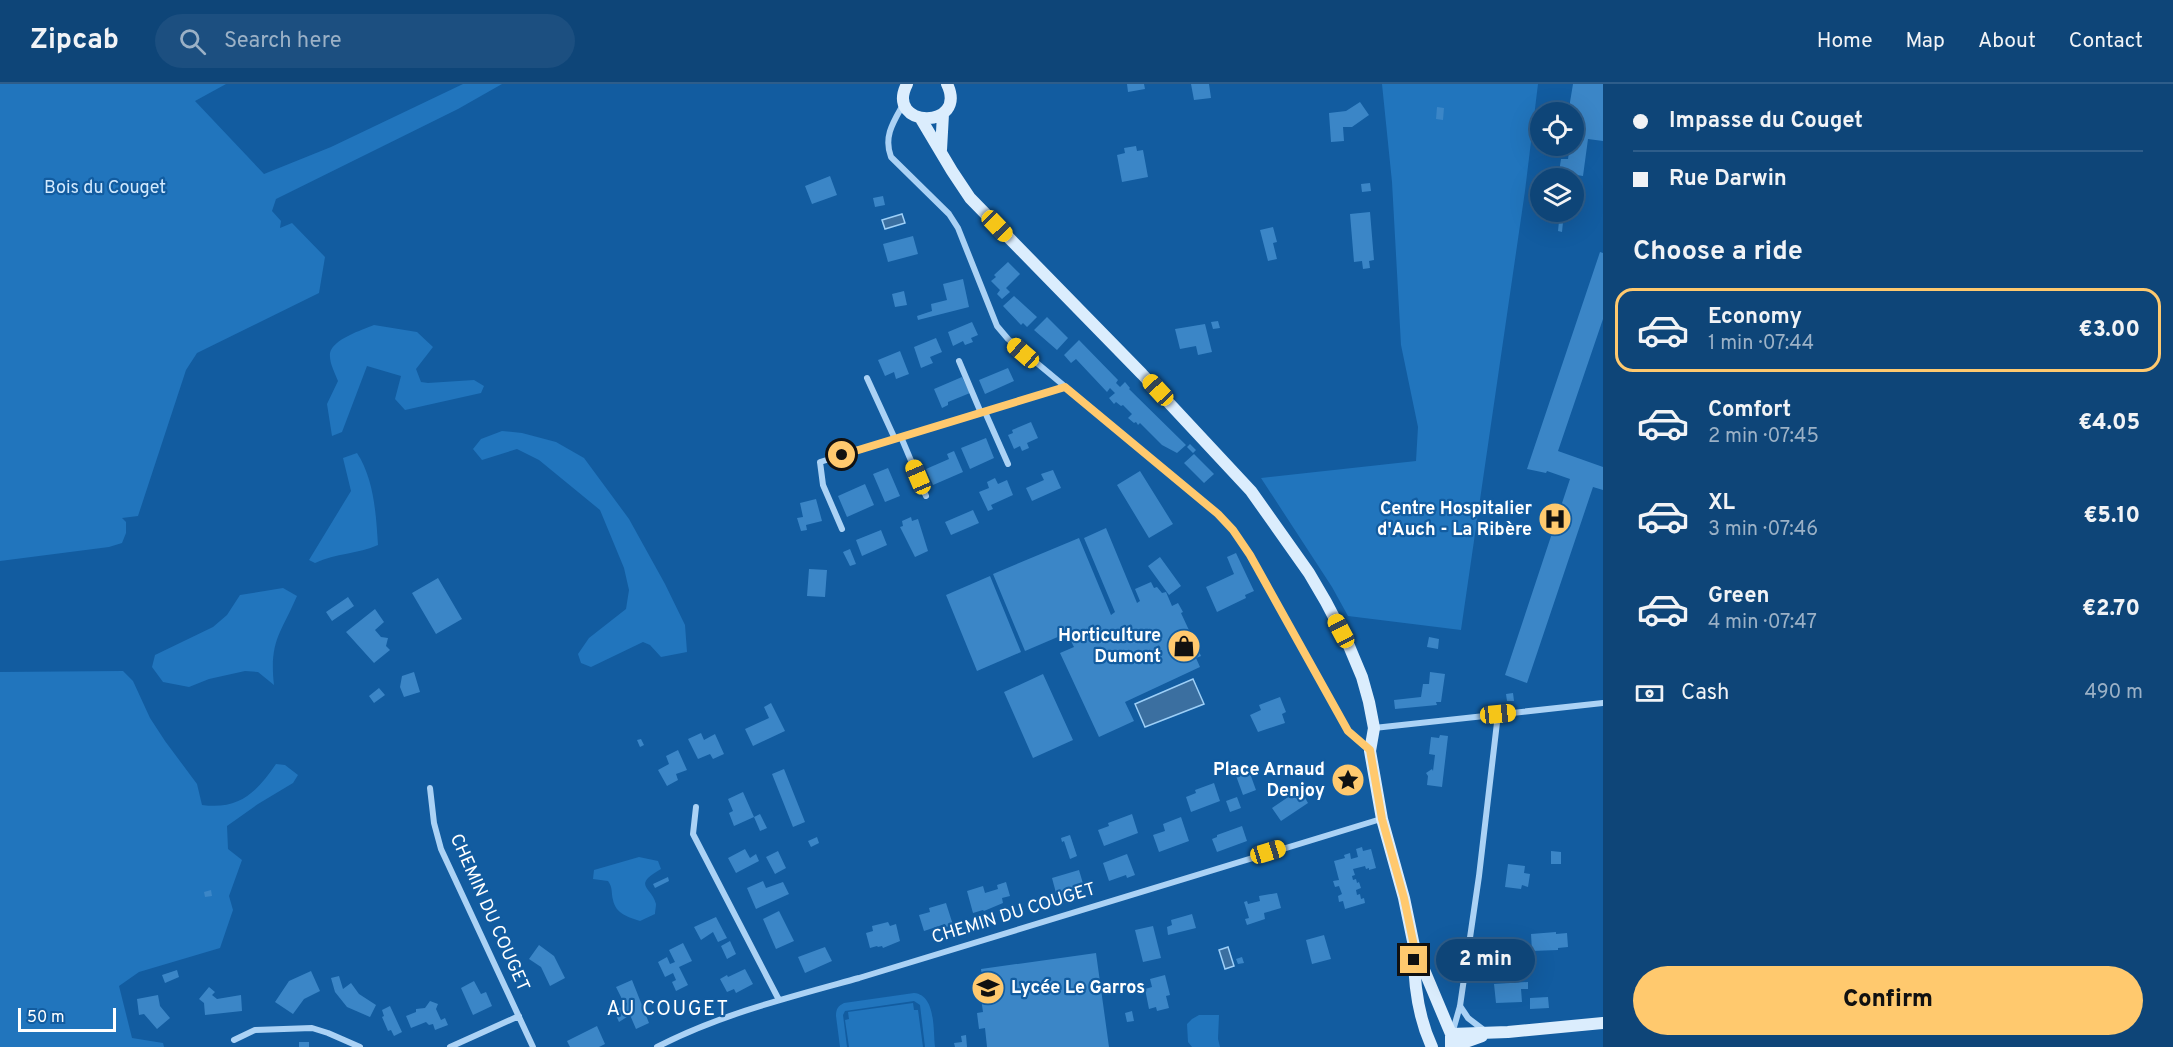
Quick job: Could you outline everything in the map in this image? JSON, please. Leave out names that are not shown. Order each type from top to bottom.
[{"type":"street","points":[[907,84],[904,102],[887,136],[891,157],[949,214],[958,228],[997,326],[1008,339],[1218,514],[1233,530],[1250,555],[1348,731],[1370,750]]},
{"type":"street","points":[[941,150],[943,114],[951,94],[947,84]]},
{"type":"street","points":[[904,102],[914,115],[921,119],[970,198],[1142,374],[1251,491],[1309,573],[1349,646],[1364,685],[1374,728],[1370,750],[1382,819],[1404,898],[1414,946],[1452,1043]]},
{"type":"street","points":[[921,119],[936,118],[943,114]]},
{"type":"street","points":[[959,361],[1008,464]]},
{"type":"street","points":[[867,378],[926,496]]},
{"type":"street","points":[[842,529],[823,485],[820,462],[1065,387]]},
{"type":"street","points":[[1374,728],[1603,703]]},
{"type":"street","points":[[1452,1043],[1460,1006],[1479,876],[1498,714]]},
{"type":"street","name":"CHEMIN DU COUGET","points":[[430,788],[434,823],[441,849],[533,1047]]},
{"type":"street","points":[[696,807],[693,834],[779,1000]]},
{"type":"street","name":"CHEMIN DU COUGET","points":[[657,1047],[712,1022],[779,1000],[1382,819]]},
{"type":"street","points":[[1414,946],[1414,974],[1418,1007],[1432,1047]]},
{"type":"street","points":[[1460,1006],[1475,1025],[1492,1032],[1603,1023]]},
{"type":"street","points":[[450,1047],[519,1016]]},
{"type":"street","points":[[234,1040],[255,1030],[312,1028],[360,1047]]},
{"type":"street","points":[[1441,1047],[1492,1032]]},
{"type":"street","points":[[1479,1047],[1494,1037],[1508,1032]]},
{"type":"green space","name":"Bois du Couget","points":[[0,84],[226,84],[195,101],[264,174],[331,147],[463,84],[502,84],[458,109],[276,199],[272,211],[281,221],[280,228],[292,223],[325,257],[319,293],[197,353],[186,370],[138,516],[122,518],[126,522],[126,533],[122,543],[109,547],[0,561]]},
{"type":"green space","points":[[1382,84],[1538,84],[1536,102],[1530,102],[1530,150],[1525,191],[1461,630],[1348,616],[1332,587],[1261,478],[1416,461],[1418,427],[1401,345],[1392,182]]},
{"type":"green space","points":[[374,325],[417,332],[433,347],[416,369],[421,382],[474,380],[484,386],[481,393],[405,410],[395,399],[401,376],[367,366],[342,432],[332,436],[327,404],[338,381],[331,364],[330,353],[336,343],[342,339]]},
{"type":"green space","points":[[502,431],[522,433],[556,442],[584,458],[629,519],[665,584],[685,625],[687,652],[661,657],[650,645],[643,642],[591,667],[581,663],[578,654],[589,638],[626,609],[629,590],[624,568],[600,510],[539,460],[517,449],[482,460],[473,449],[481,439]]},
{"type":"green space","points":[[357,453],[371,485],[378,545],[315,563],[309,560],[351,491],[343,458]]},
{"type":"green space","points":[[283,588],[297,596],[275,647],[274,685],[258,672],[245,671],[209,679],[189,687],[163,682],[152,667],[155,655],[213,627],[227,615],[240,595]]},
{"type":"green space","points":[[123,671],[133,681],[150,718],[165,741],[197,784],[202,805],[215,806],[236,802],[254,791],[276,764],[285,765],[298,775],[293,783],[227,826],[228,849],[242,860],[229,896],[233,910],[220,948],[139,972],[119,986],[132,1038],[163,1043],[164,1047],[0,1047],[0,672]]},
{"type":"green space","points":[[639,857],[658,861],[661,869],[645,883],[656,904],[655,914],[640,921],[617,909],[608,881],[593,879],[594,870]]},
{"type":"green space","points":[[914,993],[921,995],[930,1006],[935,1047],[925,1047],[920,1005],[914,1001],[845,1011],[843,1015],[847,1047],[840,1047],[836,1016],[840,1005]]},
{"type":"green space","points":[[913,1003],[914,1010],[918,1010],[923,1047],[849,1047],[845,1020],[849,1019],[848,1012]]},
{"type":"green space","points":[[1199,1015],[1219,1015],[1220,1047],[1192,1047],[1188,1042],[1187,1024]]},
{"type":"shaded area","points":[[902,214],[905,223],[885,229],[882,220]]},
{"type":"shaded area","points":[[1193,679],[1204,704],[1145,727],[1135,704]]},
{"type":"shaded area","points":[[1228,947],[1234,966],[1225,969],[1219,950]]},
{"type":"building","points":[[1127,84],[1144,84],[1145,89],[1128,92]]},
{"type":"building","points":[[1191,84],[1209,84],[1211,98],[1194,100]]},
{"type":"building","points":[[1573,84],[1603,84],[1603,141],[1588,139],[1584,169],[1560,168],[1561,159],[1568,159],[1568,156],[1584,156],[1584,102],[1570,102]]},
{"type":"building","points":[[1360,102],[1369,115],[1352,127],[1343,127],[1344,141],[1331,142],[1329,113],[1346,111]]},
{"type":"building","points":[[1437,107],[1444,108],[1443,120],[1436,119]]},
{"type":"building","points":[[1136,146],[1137,151],[1143,150],[1148,177],[1122,182],[1117,155],[1125,153],[1124,148]]},
{"type":"building","points":[[830,176],[837,195],[812,204],[805,186]]},
{"type":"building","points":[[1370,183],[1371,191],[1362,192],[1361,184]]},
{"type":"building","points":[[883,196],[885,205],[875,207],[873,198]]},
{"type":"building","points":[[1370,212],[1374,260],[1369,261],[1370,268],[1363,269],[1362,261],[1354,262],[1350,214]]},
{"type":"building","points":[[1559,222],[1563,222],[1562,232],[1558,231]]},
{"type":"building","points":[[1273,227],[1277,242],[1273,243],[1277,259],[1268,261],[1260,230]]},
{"type":"building","points":[[913,236],[918,254],[888,262],[883,244]]},
{"type":"building","points":[[1600,252],[1603,253],[1603,319],[1558,451],[1603,467],[1603,490],[1593,487],[1527,683],[1505,675],[1570,479],[1547,471],[1546,473],[1527,469]]},
{"type":"building","points":[[1008,262],[1020,274],[1006,288],[1010,292],[1002,299],[997,294],[1000,290],[991,281]]},
{"type":"building","points":[[963,279],[969,307],[918,320],[917,316],[932,311],[931,304],[947,300],[943,284]]},
{"type":"building","points":[[904,291],[907,305],[895,307],[892,294]]},
{"type":"building","points":[[1014,296],[1037,317],[1027,327],[1023,323],[1021,325],[1003,306]]},
{"type":"building","points":[[1047,317],[1068,338],[1057,350],[1034,330]]},
{"type":"building","points":[[1218,321],[1220,328],[1213,329],[1211,322]]},
{"type":"building","points":[[972,322],[978,335],[971,338],[973,342],[965,345],[963,341],[953,346],[948,332]]},
{"type":"building","points":[[1205,324],[1212,352],[1198,355],[1196,346],[1180,349],[1175,329]]},
{"type":"building","points":[[936,338],[942,352],[930,357],[933,363],[921,368],[914,347]]},
{"type":"building","points":[[1079,340],[1118,380],[1116,383],[1120,387],[1125,382],[1129,389],[1186,445],[1177,453],[1162,445],[1140,423],[1138,425],[1128,418],[1132,414],[1123,405],[1116,402],[1114,404],[1109,398],[1115,393],[1110,388],[1107,392],[1076,359],[1071,363],[1064,355]]},
{"type":"building","points":[[900,351],[909,374],[896,379],[894,372],[885,376],[878,360]]},
{"type":"building","points":[[1008,368],[1014,381],[985,394],[979,380]]},
{"type":"building","points":[[962,377],[970,393],[948,402],[948,405],[942,408],[934,389]]},
{"type":"building","points":[[1031,422],[1038,438],[1027,443],[1029,448],[1022,451],[1020,446],[1014,449],[1008,435],[1013,433],[1012,430]]},
{"type":"building","points":[[986,438],[994,458],[970,469],[961,448]]},
{"type":"building","points":[[1190,444],[1196,450],[1193,453],[1187,447]]},
{"type":"building","points":[[954,451],[963,472],[933,485],[926,469],[949,459],[947,454]]},
{"type":"building","points":[[1194,454],[1214,474],[1204,483],[1184,463]]},
{"type":"building","points":[[888,468],[900,496],[885,502],[873,474]]},
{"type":"building","points":[[1053,470],[1061,488],[1032,501],[1026,488],[1044,480],[1041,474]]},
{"type":"building","points":[[1140,471],[1173,524],[1149,538],[1117,485]]},
{"type":"building","points":[[995,478],[998,484],[1007,480],[1013,495],[991,505],[993,509],[988,511],[979,492],[989,488],[987,482]]},
{"type":"building","points":[[865,484],[874,505],[847,517],[838,496]]},
{"type":"building","points":[[816,499],[822,521],[806,525],[807,530],[801,531],[797,518],[803,517],[800,503]]},
{"type":"building","points":[[973,510],[979,523],[951,535],[945,522]]},
{"type":"building","points":[[911,517],[912,521],[918,519],[928,551],[915,557],[900,527],[903,526],[902,521]]},
{"type":"building","points":[[1106,528],[1137,603],[1140,601],[1135,589],[1151,582],[1154,588],[1157,587],[1162,593],[1166,592],[1172,606],[1178,603],[1183,612],[1181,613],[1201,656],[1196,658],[1200,667],[1125,702],[1134,721],[1099,737],[1060,653],[1074,647],[1067,633],[1025,651],[993,574],[1079,538],[1111,615],[1115,612],[1084,538]]},
{"type":"building","points":[[881,530],[887,545],[862,556],[856,540]]},
{"type":"building","points":[[850,549],[856,564],[850,566],[843,552]]},
{"type":"building","points":[[1236,553],[1254,591],[1245,595],[1246,598],[1217,612],[1206,587],[1234,574],[1227,557]]},
{"type":"building","points":[[1160,557],[1181,586],[1169,595],[1148,566]]},
{"type":"building","points":[[809,569],[827,570],[825,597],[807,596]]},
{"type":"building","points":[[990,576],[1021,652],[977,671],[946,595]]},
{"type":"building","points":[[438,578],[462,619],[436,634],[412,593]]},
{"type":"building","points":[[348,597],[354,606],[332,621],[326,612]]},
{"type":"building","points":[[375,609],[384,622],[375,630],[381,637],[388,638],[386,646],[390,650],[374,663],[346,632]]},
{"type":"building","points":[[1429,637],[1439,639],[1438,649],[1427,647]]},
{"type":"building","points":[[414,672],[420,692],[404,697],[400,687],[402,676]]},
{"type":"building","points":[[1430,672],[1445,674],[1441,702],[1436,702],[1437,705],[1395,709],[1394,700],[1421,697],[1423,684],[1429,684]]},
{"type":"building","points":[[1043,674],[1073,740],[1033,758],[1004,692]]},
{"type":"building","points":[[379,688],[385,695],[374,703],[369,696]]},
{"type":"building","points":[[1513,693],[1514,701],[1507,701],[1506,694]]},
{"type":"building","points":[[1280,697],[1286,712],[1282,714],[1285,723],[1258,732],[1250,715],[1261,710],[1259,705]]},
{"type":"building","points":[[771,703],[785,731],[753,746],[745,729],[769,718],[764,707]]},
{"type":"building","points":[[701,733],[704,740],[715,734],[724,754],[713,759],[710,754],[698,759],[688,739]]},
{"type":"building","points":[[1440,735],[1448,736],[1442,787],[1427,785],[1426,773],[1432,769],[1433,771],[1435,755],[1429,754],[1431,737],[1439,738]]},
{"type":"building","points":[[641,739],[644,745],[640,747],[637,740]]},
{"type":"building","points":[[678,750],[687,770],[676,774],[678,780],[667,786],[658,770],[669,764],[666,756]]},
{"type":"building","points":[[1248,768],[1256,790],[1243,795],[1235,773]]},
{"type":"building","points":[[784,769],[805,822],[793,827],[772,774]]},
{"type":"building","points":[[1214,783],[1220,801],[1191,812],[1186,797],[1196,793],[1195,790]]},
{"type":"building","points":[[1300,789],[1308,803],[1281,821],[1272,808]]},
{"type":"building","points":[[743,792],[754,817],[734,826],[729,813],[733,811],[728,799]]},
{"type":"building","points":[[1237,797],[1241,808],[1230,812],[1226,801]]},
{"type":"building","points":[[760,814],[767,828],[760,831],[754,817]]},
{"type":"building","points":[[1132,814],[1138,833],[1104,846],[1098,830],[1109,826],[1108,823]]},
{"type":"building","points":[[1181,817],[1189,841],[1159,852],[1153,835],[1165,831],[1163,824]]},
{"type":"building","points":[[1242,826],[1247,841],[1217,852],[1212,839]]},
{"type":"building","points":[[1070,835],[1077,856],[1070,859],[1061,838]]},
{"type":"building","points":[[817,837],[819,843],[811,847],[808,841]]},
{"type":"building","points":[[1362,847],[1363,851],[1371,849],[1376,868],[1369,870],[1365,866],[1353,869],[1355,875],[1352,876],[1353,880],[1356,879],[1357,883],[1359,882],[1361,888],[1356,890],[1357,895],[1360,894],[1361,899],[1364,898],[1365,903],[1345,909],[1343,901],[1339,902],[1338,896],[1342,894],[1339,886],[1335,887],[1333,881],[1339,880],[1334,861],[1345,858],[1344,855],[1350,853],[1351,859],[1358,857],[1356,849]]},
{"type":"building","points":[[745,849],[750,858],[756,854],[759,861],[736,873],[728,858]]},
{"type":"building","points":[[778,851],[786,868],[775,874],[766,857]]},
{"type":"building","points":[[1551,851],[1561,852],[1561,864],[1551,864]]},
{"type":"building","points":[[1127,854],[1135,875],[1127,878],[1126,875],[1109,881],[1103,863]]},
{"type":"building","points":[[1508,864],[1525,866],[1524,873],[1530,874],[1528,887],[1522,885],[1521,889],[1505,887]]},
{"type":"building","points":[[1079,870],[1084,887],[1070,891],[1070,888],[1056,893],[1052,878]]},
{"type":"building","points":[[668,877],[669,881],[655,888],[653,884]]},
{"type":"building","points":[[763,881],[766,888],[783,882],[789,894],[756,909],[747,888]]},
{"type":"building","points":[[1006,882],[1010,896],[1002,898],[1003,903],[973,913],[967,891],[983,886],[985,893],[998,889],[997,885]]},
{"type":"building","points":[[211,890],[212,896],[205,897],[204,892]]},
{"type":"building","points":[[1277,893],[1281,908],[1264,913],[1265,919],[1247,925],[1245,919],[1249,918],[1244,902],[1247,901],[1248,904],[1260,901],[1259,896]]},
{"type":"building","points":[[946,903],[953,925],[946,927],[945,924],[924,931],[919,915],[930,912],[929,908]]},
{"type":"building","points":[[779,911],[794,941],[776,949],[763,919]]},
{"type":"building","points":[[1192,914],[1196,928],[1168,935],[1167,927],[1172,925],[1171,920]]},
{"type":"building","points":[[716,917],[727,938],[718,942],[713,932],[701,940],[694,927]]},
{"type":"building","points":[[888,922],[890,926],[896,924],[900,941],[883,948],[877,946],[870,948],[866,933],[873,931],[872,926]]},
{"type":"building","points":[[1153,926],[1161,958],[1143,962],[1135,930]]},
{"type":"building","points":[[1556,932],[1556,934],[1567,933],[1568,947],[1558,948],[1558,950],[1532,951],[1531,934]]},
{"type":"building","points":[[1324,935],[1331,959],[1312,964],[1306,940]]},
{"type":"building","points":[[730,941],[736,954],[727,959],[721,946]]},
{"type":"building","points":[[683,943],[692,961],[679,967],[688,985],[676,991],[672,982],[676,980],[673,973],[665,977],[658,962],[667,957],[670,964],[675,962],[669,950]]},
{"type":"building","points":[[539,945],[554,956],[565,978],[550,986],[541,967],[529,959]]},
{"type":"building","points":[[825,947],[832,961],[805,973],[798,957]]},
{"type":"building","points":[[1096,953],[1109,1047],[987,1047],[985,1028],[979,1029],[977,1013],[983,1012],[981,998],[985,998],[981,969]]},
{"type":"building","points":[[1242,957],[1244,963],[1238,964],[1236,959]]},
{"type":"building","points":[[745,969],[753,984],[736,993],[734,989],[727,992],[720,979]]},
{"type":"building","points":[[177,970],[179,977],[165,983],[162,975]]},
{"type":"building","points":[[311,971],[320,991],[304,999],[293,1014],[275,1002],[289,981]]},
{"type":"building","points":[[1165,975],[1170,995],[1166,996],[1169,1008],[1157,1011],[1156,1007],[1149,1009],[1145,989],[1152,987],[1150,979]]},
{"type":"building","points":[[339,976],[343,989],[351,983],[359,994],[376,1005],[370,1017],[347,1007],[335,992],[331,978]]},
{"type":"building","points":[[632,980],[649,1023],[636,1029],[630,1015],[619,1022],[614,1011],[623,1006],[626,1007],[627,1003],[623,1001],[616,987]]},
{"type":"building","points":[[474,981],[481,994],[486,992],[492,1006],[473,1015],[461,988]]},
{"type":"building","points":[[1528,982],[1528,989],[1521,989],[1522,1002],[1496,1003],[1494,984]]},
{"type":"building","points":[[209,987],[215,992],[212,995],[217,999],[241,995],[242,1011],[205,1015],[204,1003],[199,999]]},
{"type":"building","points":[[158,995],[160,1006],[170,1018],[157,1029],[144,1014],[139,1015],[137,999]]},
{"type":"building","points":[[1548,997],[1549,1008],[1530,1009],[1530,998]]},
{"type":"building","points":[[430,1001],[438,1004],[436,1009],[441,1020],[445,1018],[448,1025],[435,1030],[433,1024],[429,1025],[426,1022],[411,1028],[406,1016],[416,1012],[416,1009],[425,1008]]},
{"type":"building","points":[[390,1006],[402,1032],[394,1036],[391,1030],[388,1031],[382,1017],[384,1016],[382,1010]]},
{"type":"building","points":[[1132,1011],[1134,1021],[1127,1022],[1125,1013]]},
{"type":"building","points":[[597,1026],[605,1044],[599,1047],[570,1047],[567,1041]]},
{"type":"building","points":[[966,1035],[967,1047],[955,1047],[954,1043],[962,1042],[961,1036]]},
{"type":"building","points":[[299,1042],[309,1042],[309,1047],[299,1047]]},
{"type":"place","name":"Centre Hospitalier d'Auch - La Ribère","points":[[1555,519]]},
{"type":"place","name":"Horticulture Dumont","points":[[1184,646]]},
{"type":"place","name":"Place Arnaud Denjoy","points":[[1348,780]]},
{"type":"place","name":"Lycée Le Garros","points":[[988,988]]},
{"type":"district","name":"AU COUGET","points":[[668,1010]]},
{"type":"route","points":[[842,455],[1065,387],[1218,514],[1233,530],[1250,555],[1348,731],[1370,750],[1382,819],[1404,898],[1414,946],[1414,960]]}]
